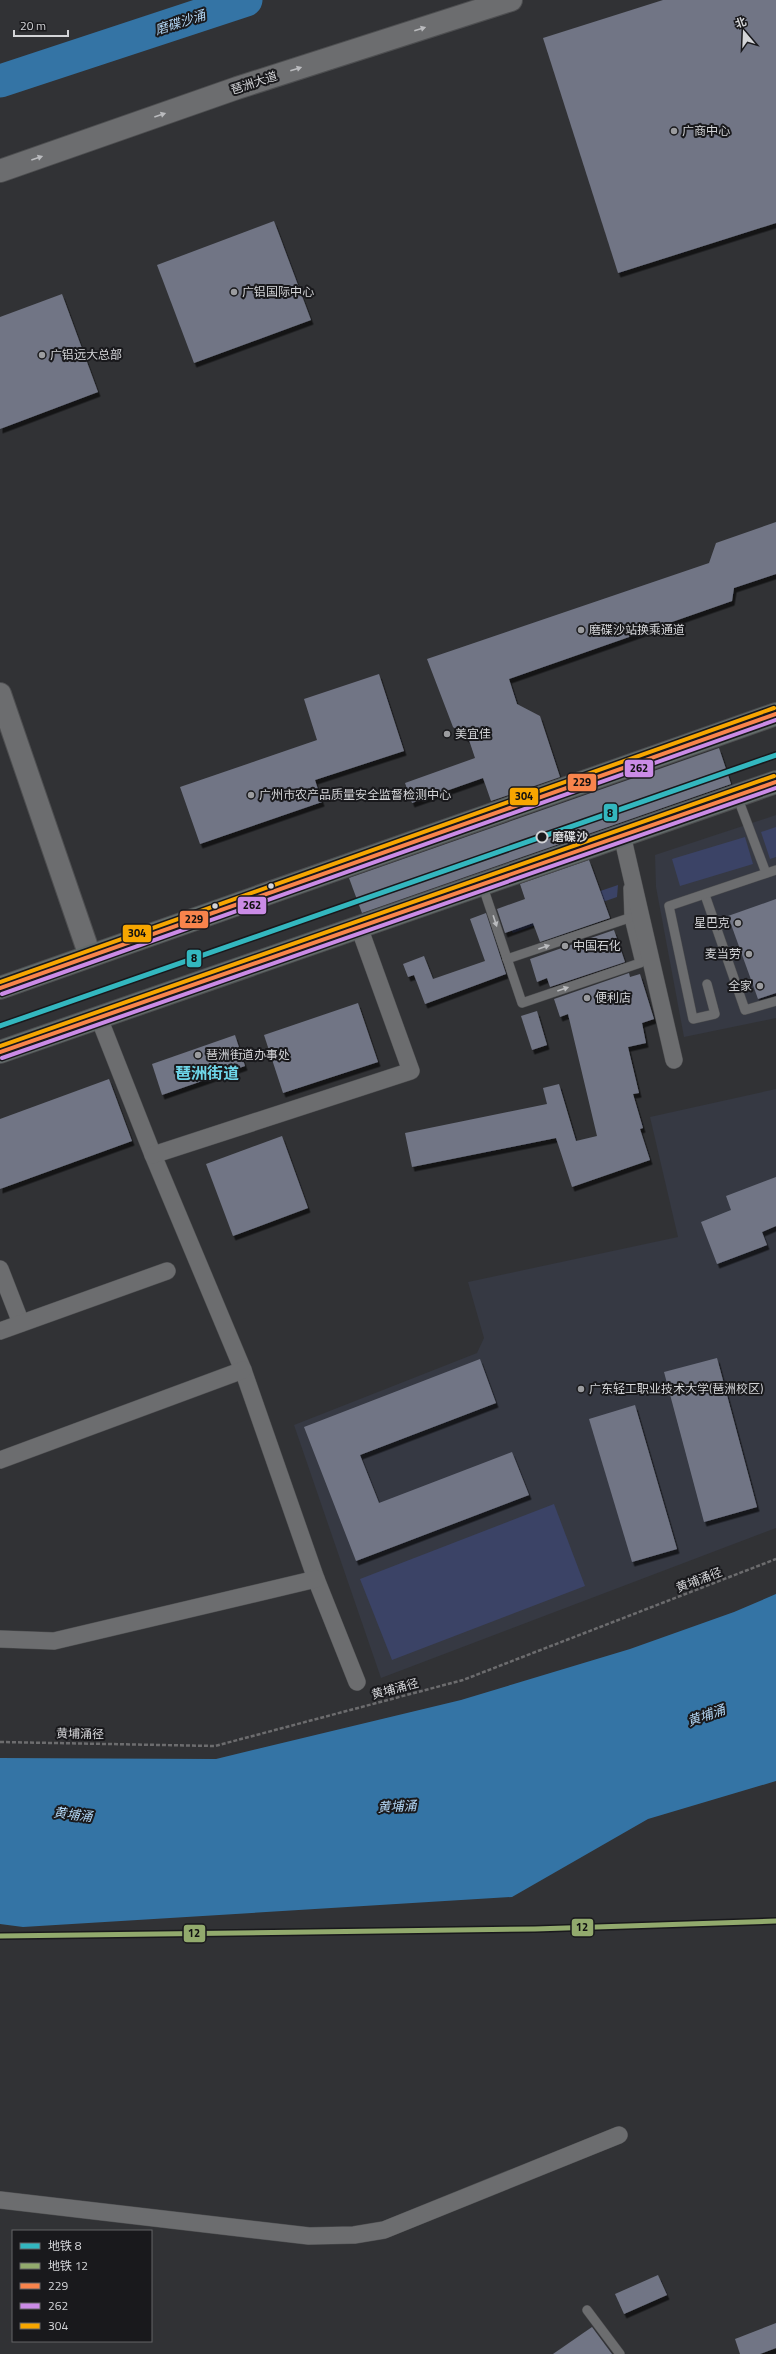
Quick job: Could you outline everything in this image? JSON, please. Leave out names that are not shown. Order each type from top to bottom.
[{"type":"main road","points":[[0,988],[776,714]]},
{"type":"main road","points":[[0,1052],[482,884],[624,845],[736,796],[776,782]]},
{"type":"street","name":"琶洲大道","points":[[0,171],[237,88],[511,0]]},
{"type":"street","points":[[0,694],[90,956]]},
{"type":"street","points":[[624,845],[674,1060]]},
{"type":"street","points":[[153,1156],[411,1071],[359,927]]},
{"type":"street","points":[[99,1018],[153,1156],[242,1370],[316,1579],[357,1682]]},
{"type":"street","points":[[0,1269],[21,1323]]},
{"type":"street","points":[[0,1331],[167,1271]]},
{"type":"street","points":[[0,1460],[242,1370]]},
{"type":"street","points":[[0,1639],[54,1641],[316,1579]]},
{"type":"street","points":[[0,2200],[309,2236],[354,2235],[384,2230],[619,2135]]},
{"type":"lane","points":[[736,796],[766,873]]},
{"type":"lane","points":[[482,884],[522,1003],[640,963],[629,918],[624,845]]},
{"type":"lane","points":[[707,984],[715,1014],[693,1019],[669,906],[776,870]]},
{"type":"lane","points":[[705,895],[745,1010],[776,1001]]},
{"type":"lane","points":[[507,959],[629,918]]},
{"type":"lane","points":[[587,2310],[620,2354]]},
{"type":"path","name":"黄埔涌径","points":[[0,1742],[215,1746],[463,1680],[776,1559]]},
{"type":"shaded area","points":[[776,815],[776,1018],[684,1037],[656,887],[655,855]]},
{"type":"shaded area","points":[[776,827],[776,857],[770,859],[761,832]]},
{"type":"shaded area","points":[[745,837],[753,864],[680,886],[672,859]]},
{"type":"shaded area","points":[[618,885],[617,897],[513,933],[506,923]]},
{"type":"shaded area","name":"广东轻工职业技术大学(琶洲校区)","points":[[776,1089],[776,1528],[381,1678],[294,1425],[477,1353],[484,1338],[468,1282],[678,1237],[650,1117]]},
{"type":"shaded area","points":[[554,1504],[585,1586],[392,1660],[360,1579]]},
{"type":"water","name":"黄埔涌","points":[[776,1594],[776,1781],[648,1819],[512,1897],[23,1927],[0,1924],[0,1758],[216,1759],[461,1700],[630,1649],[734,1612]]},
{"type":"building","name":"广商中心","points":[[663,0],[776,0],[776,223],[618,273],[543,38]]},
{"type":"building","name":"广铝国际中心","points":[[274,221],[311,320],[194,363],[157,265]]},
{"type":"building","name":"广铝远大总部","points":[[62,294],[98,392],[0,429],[0,317]]},
{"type":"building","name":"磨碟沙站换乘通道","points":[[776,522],[776,574],[734,588],[732,601],[509,679],[517,704],[540,716],[560,777],[491,801],[483,778],[412,803],[405,783],[475,758],[469,740],[453,727],[427,659],[709,563],[716,543]]},
{"type":"building","points":[[379,674],[404,751],[315,780],[322,802],[200,844],[180,787],[317,740],[304,699]]},
{"type":"building","points":[[719,748],[731,784],[362,913],[349,878]]},
{"type":"building","points":[[589,860],[610,918],[540,942],[533,923],[505,933],[497,909],[525,899],[520,884]]},
{"type":"building","points":[[776,899],[776,993],[758,999],[728,916]]},
{"type":"building","points":[[486,913],[506,974],[425,1004],[414,975],[408,977],[403,964],[424,956],[433,979],[485,961],[470,919]]},
{"type":"building","points":[[614,930],[625,962],[550,987],[547,978],[537,982],[530,959]]},
{"type":"building","points":[[629,973],[630,977],[640,974],[654,1019],[642,1023],[646,1043],[628,1047],[639,1093],[633,1094],[643,1128],[640,1129],[650,1160],[572,1187],[556,1138],[412,1167],[405,1133],[547,1104],[543,1088],[559,1084],[576,1141],[597,1136],[568,1014],[560,1017],[554,999]]},
{"type":"building","points":[[358,1003],[378,1062],[283,1093],[264,1035]]},
{"type":"building","points":[[537,1011],[547,1045],[532,1050],[521,1016]]},
{"type":"building","points":[[235,1035],[245,1066],[162,1095],[152,1064]]},
{"type":"building","points":[[109,1079],[132,1141],[0,1189],[0,1119]]},
{"type":"building","points":[[282,1136],[308,1208],[233,1236],[206,1164]]},
{"type":"building","points":[[776,1177],[776,1226],[762,1232],[767,1245],[717,1264],[701,1222],[731,1210],[726,1196]]},
{"type":"building","points":[[717,1358],[757,1507],[704,1522],[664,1372]]},
{"type":"building","points":[[480,1359],[496,1403],[360,1455],[379,1503],[512,1452],[529,1495],[356,1561],[304,1427]]},
{"type":"building","points":[[635,1405],[677,1549],[632,1562],[589,1419]]},
{"type":"building","points":[[658,2275],[667,2295],[624,2314],[615,2294]]},
{"type":"building","points":[[776,2323],[776,2348],[760,2354],[740,2354],[735,2339]]},
{"type":"building","points":[[592,2327],[612,2354],[553,2354]]},
{"type":"waterway","name":"磨碟沙涌","points":[[0,81],[246,0]]},
{"type":"metro line","name":"8","points":[[0,1026],[776,755]]},
{"type":"metro line","name":"12","points":[[0,1936],[535,1929],[776,1921]]},
{"type":"transit line","name":"304","points":[[0,982],[774,708]]},
{"type":"transit line","name":"229","points":[[0,988],[776,714]]},
{"type":"transit line","name":"262","points":[[2,994],[776,720]]},
{"type":"transit line","name":"304","points":[[0,1046],[774,776]]},
{"type":"transit line","name":"229","points":[[0,1052],[776,782]]},
{"type":"transit line","name":"262","points":[[2,1058],[776,788]]},
{"type":"place","name":"广商中心","points":[[674,131]]},
{"type":"place","name":"广铝国际中心","points":[[234,292]]},
{"type":"place","name":"广铝远大总部","points":[[42,355]]},
{"type":"place","name":"磨碟沙站换乘通道","points":[[581,630]]},
{"type":"place","name":"美宜佳","points":[[447,734]]},
{"type":"place","name":"广州市农产品质量安全监督检测中心","points":[[251,795]]},
{"type":"place","name":"磨碟沙","points":[[542,837]]},
{"type":"place","name":"星巴克","points":[[738,923]]},
{"type":"place","name":"中国石化","points":[[565,946]]},
{"type":"place","name":"麦当劳","points":[[749,954]]},
{"type":"place","name":"全家","points":[[760,986]]},
{"type":"place","name":"便利店","points":[[587,998]]},
{"type":"place","name":"琶洲街道办事处","points":[[198,1055]]},
{"type":"place","name":"广东轻工职业技术大学(琶洲校区)","points":[[581,1389]]},
{"type":"district","name":"琶洲街道","points":[[207,1073]]}]
